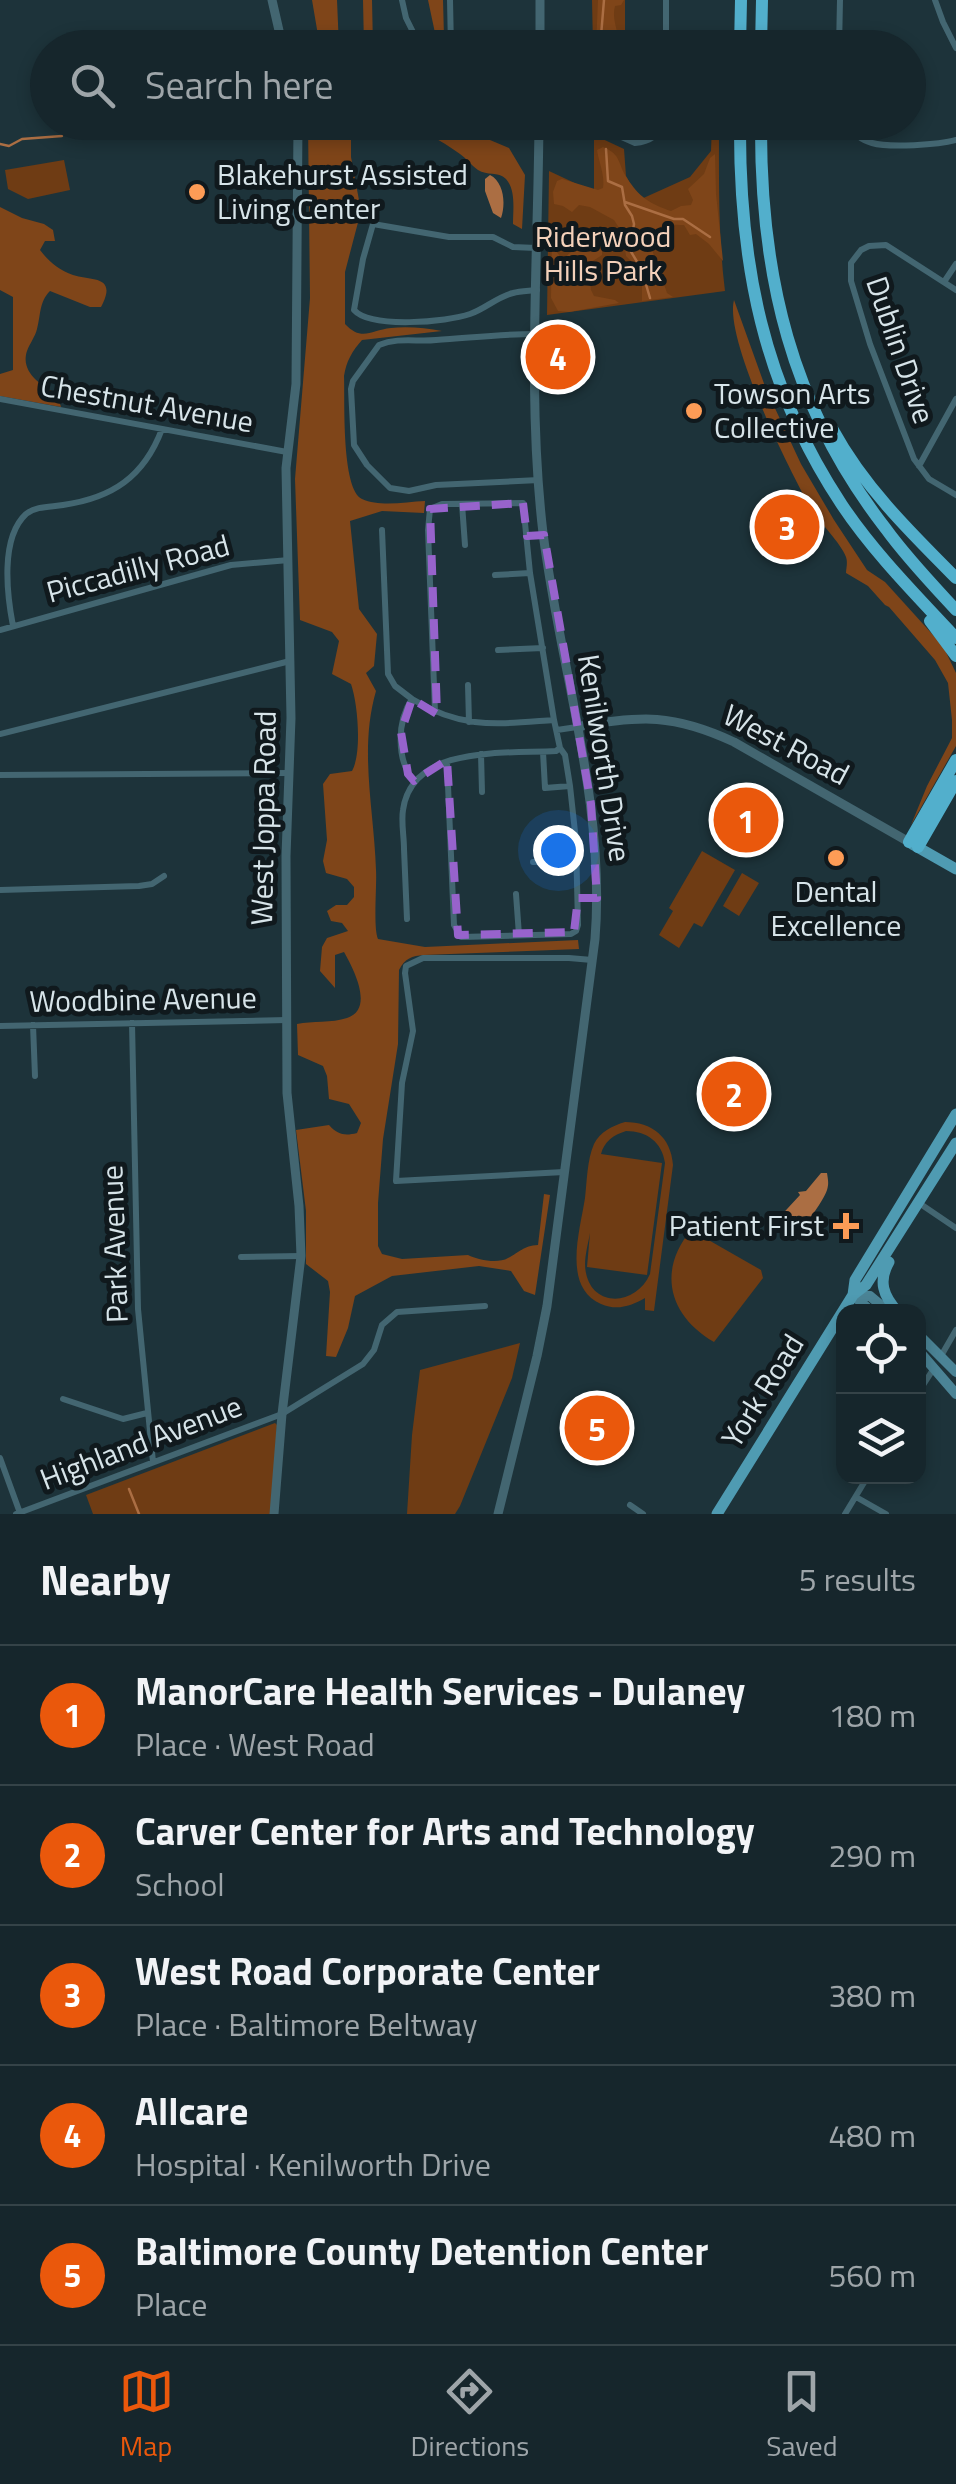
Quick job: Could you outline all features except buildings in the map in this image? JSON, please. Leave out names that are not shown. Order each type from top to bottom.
[{"type":"highway","points":[[740,30],[741,0]]},
{"type":"highway","points":[[761,30],[762,0]]},
{"type":"highway","points":[[740,140],[746,252],[764,335],[799,429],[844,508],[956,656]]},
{"type":"highway","points":[[760,140],[767,248],[784,329],[806,393],[838,458],[884,528],[956,610]]},
{"type":"highway","points":[[784,329],[811,391],[856,468],[898,519],[956,578]]},
{"type":"highway","points":[[844,508],[956,638]]},
{"type":"highway","points":[[914,845],[956,760]]},
{"type":"highway","points":[[914,845],[956,781]]},
{"type":"main road","name":"West Road","points":[[914,845],[956,868]]},
{"type":"main road","name":"York Road","points":[[716,1514],[852,1295],[855,1280],[956,1114]]},
{"type":"main road","name":"York Road","points":[[852,1295],[866,1285],[956,1143]]},
{"type":"main road","points":[[892,1304],[884,1294],[882,1280],[899,1236]]},
{"type":"main road","points":[[852,1295],[863,1304]]},
{"type":"main road","points":[[852,1295],[870,1296],[880,1304]]},
{"type":"main road","points":[[832,1328],[836,1325]]},
{"type":"main road","points":[[926,1341],[956,1372]]},
{"type":"main road","points":[[934,1367],[942,1356]]},
{"type":"main road","points":[[926,1358],[956,1394]]},
{"type":"street","points":[[272,0],[279,30]]},
{"type":"street","points":[[402,0],[412,30]]},
{"type":"street","points":[[450,0],[450,30]]},
{"type":"street","points":[[540,0],[540,30]]},
{"type":"street","points":[[666,0],[666,30]]},
{"type":"street","points":[[839,30],[840,0]]},
{"type":"street","points":[[935,0],[956,48]]},
{"type":"street","name":"West Joppa Road","points":[[274,1514],[300,1256],[287,1093],[286,1020],[291,660],[287,452],[296,365],[298,140]]},
{"type":"street","name":"Kenilworth Drive","points":[[498,1514],[546,1306],[597,898],[591,804],[554,603],[539,480],[539,140]]},
{"type":"street","points":[[865,140],[873,144],[939,144],[956,140]]},
{"type":"street","points":[[537,248],[513,247],[493,237],[450,236],[373,224],[354,310],[360,317],[388,321],[458,318],[512,293],[537,290]]},
{"type":"street","name":"Dublin Drive","points":[[956,290],[893,248],[878,244],[861,250],[851,263],[856,302],[919,468],[956,495]]},
{"type":"street","points":[[944,282],[956,264]]},
{"type":"street","points":[[536,334],[395,340],[380,344],[351,389],[354,444],[390,488],[409,492],[436,485],[539,480]]},
{"type":"street","points":[[919,468],[956,398]]},
{"type":"street","name":"Chestnut Avenue","points":[[0,399],[287,452]]},
{"type":"street","points":[[13,626],[6,570],[17,524],[36,508],[82,503],[112,492],[139,470],[162,429]]},
{"type":"street","points":[[435,712],[429,513],[437,504],[523,504],[554,720],[570,786],[578,898],[578,925],[571,934],[461,937],[456,930],[447,762]]},
{"type":"street","points":[[462,504],[465,544]]},
{"type":"street","points":[[382,530],[388,674],[395,686],[435,712],[469,722],[554,720]]},
{"type":"street","points":[[526,536],[544,534]]},
{"type":"street","name":"Piccadilly Road","points":[[0,630],[231,565],[289,560]]},
{"type":"street","points":[[495,575],[530,573]]},
{"type":"street","points":[[498,650],[543,648]]},
{"type":"street","points":[[0,734],[291,660]]},
{"type":"street","points":[[468,685],[469,722]]},
{"type":"street","points":[[412,700],[403,716],[401,732],[405,767],[414,780]]},
{"type":"street","name":"West Road","points":[[577,727],[643,718],[668,719],[705,729],[914,845]]},
{"type":"street","points":[[557,730],[577,727]]},
{"type":"street","points":[[407,919],[402,814],[414,780],[447,762],[481,754],[560,748]]},
{"type":"street","points":[[543,752],[545,788],[570,786]]},
{"type":"street","points":[[481,754],[482,792]]},
{"type":"street","points":[[0,775],[289,773]]},
{"type":"street","points":[[533,862],[576,861]]},
{"type":"street","points":[[0,890],[139,886],[164,876]]},
{"type":"street","points":[[516,894],[519,936]]},
{"type":"street","points":[[578,898],[597,898]]},
{"type":"street","points":[[564,1172],[396,1181],[402,1084],[413,1032],[405,973],[406,966],[423,958],[592,960]]},
{"type":"street","name":"Woodbine Avenue","points":[[0,1026],[286,1020]]},
{"type":"street","name":"Park Avenue","points":[[132,1023],[138,1309],[154,1462]]},
{"type":"street","points":[[33,1025],[35,1076]]},
{"type":"street","points":[[920,1203],[956,1228]]},
{"type":"street","points":[[241,1257],[300,1256]]},
{"type":"street","name":"Highland Avenue","points":[[19,1514],[282,1414],[364,1364],[386,1320],[397,1312],[485,1306]]},
{"type":"street","points":[[942,1356],[956,1330]]},
{"type":"street","points":[[926,1380],[934,1367]]},
{"type":"street","points":[[63,1399],[122,1420],[147,1413]]},
{"type":"street","points":[[0,1458],[19,1514]]},
{"type":"street","points":[[845,1514],[863,1484]]},
{"type":"street","points":[[856,1496],[886,1514]]},
{"type":"street","points":[[630,1506],[643,1514]]},
{"type":"highlighted area","points":[[523,503],[527,536],[544,535],[591,804],[597,898],[578,898],[574,932],[458,935],[447,760],[414,781],[408,774],[401,732],[412,699],[437,714],[430,509]]},
{"type":"green space","points":[[592,0],[625,0],[625,30],[593,30]]},
{"type":"green space","name":"Riderwood Hills Park","points":[[594,140],[605,140],[624,149],[626,176],[639,200],[690,177],[711,151],[711,140],[719,140],[725,291],[547,315],[549,171],[594,192]]},
{"type":"green space","points":[[64,160],[70,190],[28,199],[8,189],[5,170]]},
{"type":"green space","points":[[702,851],[735,870],[702,927],[694,923],[679,948],[659,935],[673,911],[669,908]]},
{"type":"green space","points":[[742,873],[759,883],[739,916],[723,906]]},
{"type":"green space","points":[[625,1122],[644,1125],[658,1133],[668,1146],[673,1165],[654,1311],[645,1310],[645,1298],[624,1307],[601,1304],[589,1296],[577,1272],[592,1150],[603,1133]],"holes":[[[634,1132],[657,1144],[665,1163],[650,1274],[635,1292],[615,1299],[597,1292],[590,1284],[585,1258],[590,1233],[587,1267],[647,1275],[662,1163],[601,1154],[613,1137]]]},
{"type":"green space","points":[[691,1230],[761,1270],[763,1278],[714,1342],[687,1319],[673,1292],[674,1261]]},
{"type":"green space","points":[[520,1343],[512,1378],[455,1514],[407,1514],[420,1370]]},
{"type":"green space","points":[[275,1423],[271,1514],[93,1514],[86,1495]]},
{"type":"shaded area","points":[[312,0],[337,0],[338,30],[317,30]]},
{"type":"shaded area","points":[[363,0],[372,0],[373,30],[364,30]]},
{"type":"shaded area","points":[[428,0],[443,0],[444,30],[434,30]]},
{"type":"shaded area","points":[[598,0],[624,0],[615,6],[617,30],[597,30]]},
{"type":"shaded area","points":[[308,140],[351,140],[361,211],[345,272],[345,324],[362,334],[403,327],[442,331],[362,340],[350,357],[344,376],[347,462],[355,492],[362,499],[377,503],[425,501],[424,513],[382,511],[350,521],[359,609],[377,634],[374,666],[366,673],[376,691],[368,757],[378,939],[425,947],[578,940],[579,949],[424,955],[409,958],[401,966],[398,1044],[383,1139],[378,1246],[382,1254],[402,1259],[468,1255],[488,1261],[504,1260],[538,1245],[544,1194],[550,1195],[535,1295],[524,1291],[511,1271],[479,1266],[392,1276],[355,1296],[336,1357],[326,1356],[328,1281],[306,1264],[306,1211],[296,1130],[329,1125],[339,1133],[349,1134],[357,1133],[361,1123],[349,1104],[329,1099],[323,1066],[298,1055],[297,1024],[347,1018],[360,1006],[359,988],[344,952],[335,955],[335,988],[320,971],[322,947],[327,938],[348,931],[342,923],[331,921],[327,911],[336,905],[347,905],[354,897],[354,887],[347,879],[326,873],[323,784],[330,774],[352,771],[358,728],[351,684],[332,674],[339,641],[332,632],[300,620],[295,479],[310,298]]},
{"type":"shaded area","points":[[438,140],[490,140],[509,148],[525,175],[522,229],[513,224],[513,194],[506,179],[481,172]]},
{"type":"shaded area","points":[[603,147],[616,156],[641,195],[671,211],[691,205],[688,189],[704,174],[715,154],[723,261],[709,244],[696,234],[690,235],[684,225],[663,226],[649,241],[667,293],[673,297],[642,301],[642,285],[634,264],[626,256],[623,234],[614,220],[590,207],[579,205],[572,212],[554,204],[553,192],[562,179],[598,190],[603,188],[597,150]]},
{"type":"shaded area","points":[[490,175],[503,194],[501,218],[493,213],[485,191],[485,179]]},
{"type":"shaded area","points":[[0,207],[53,230],[55,241],[45,241],[40,250],[59,268],[105,284],[101,307],[90,307],[50,291],[42,304],[26,365],[39,382],[57,394],[61,407],[0,396],[0,374],[13,370],[13,297],[0,290]]},
{"type":"shaded area","points":[[552,238],[562,259],[583,244],[602,250],[602,255],[588,266],[591,290],[594,296],[619,303],[558,311],[551,298]]},
{"type":"shaded area","points":[[734,300],[766,389],[801,464],[834,520],[867,570],[885,582],[943,646],[956,673],[956,746],[911,825],[952,738],[948,683],[935,660],[889,607],[868,586],[846,573],[843,551],[810,507],[760,404],[739,343]]},
{"type":"shaded area","points":[[821,1173],[827,1173],[828,1183],[821,1202],[796,1234],[782,1235],[774,1227],[775,1222],[800,1195],[798,1192],[806,1191]]},
{"type":"waterway","points":[[602,30],[604,0]]},
{"type":"waterway","points":[[0,144],[9,146],[30,138]]},
{"type":"waterway","points":[[606,149],[608,181],[622,187],[634,224],[630,250],[639,265]]},
{"type":"waterway","points":[[625,202],[683,219],[710,237]]},
{"type":"waterway","points":[[642,271],[650,298]]},
{"type":"waterway","points":[[129,1489],[139,1514]]},
{"type":"place","name":"Blakehurst Assisted Living Center","points":[[197,192]]},
{"type":"place","name":"Allcare","points":[[558,357]]},
{"type":"place","name":"Towson Arts Collective","points":[[694,411]]},
{"type":"place","name":"West Road Corporate Center","points":[[787,527]]},
{"type":"place","name":"ManorCare Health Services - Dulaney","points":[[746,820]]},
{"type":"place","name":"Dental Excellence","points":[[836,858]]},
{"type":"place","name":"Carver Center for Arts and Technology","points":[[734,1094]]},
{"type":"place","name":"Patient First","points":[[846,1226]]},
{"type":"place","name":"Baltimore County Detention Center","points":[[597,1428]]}]
